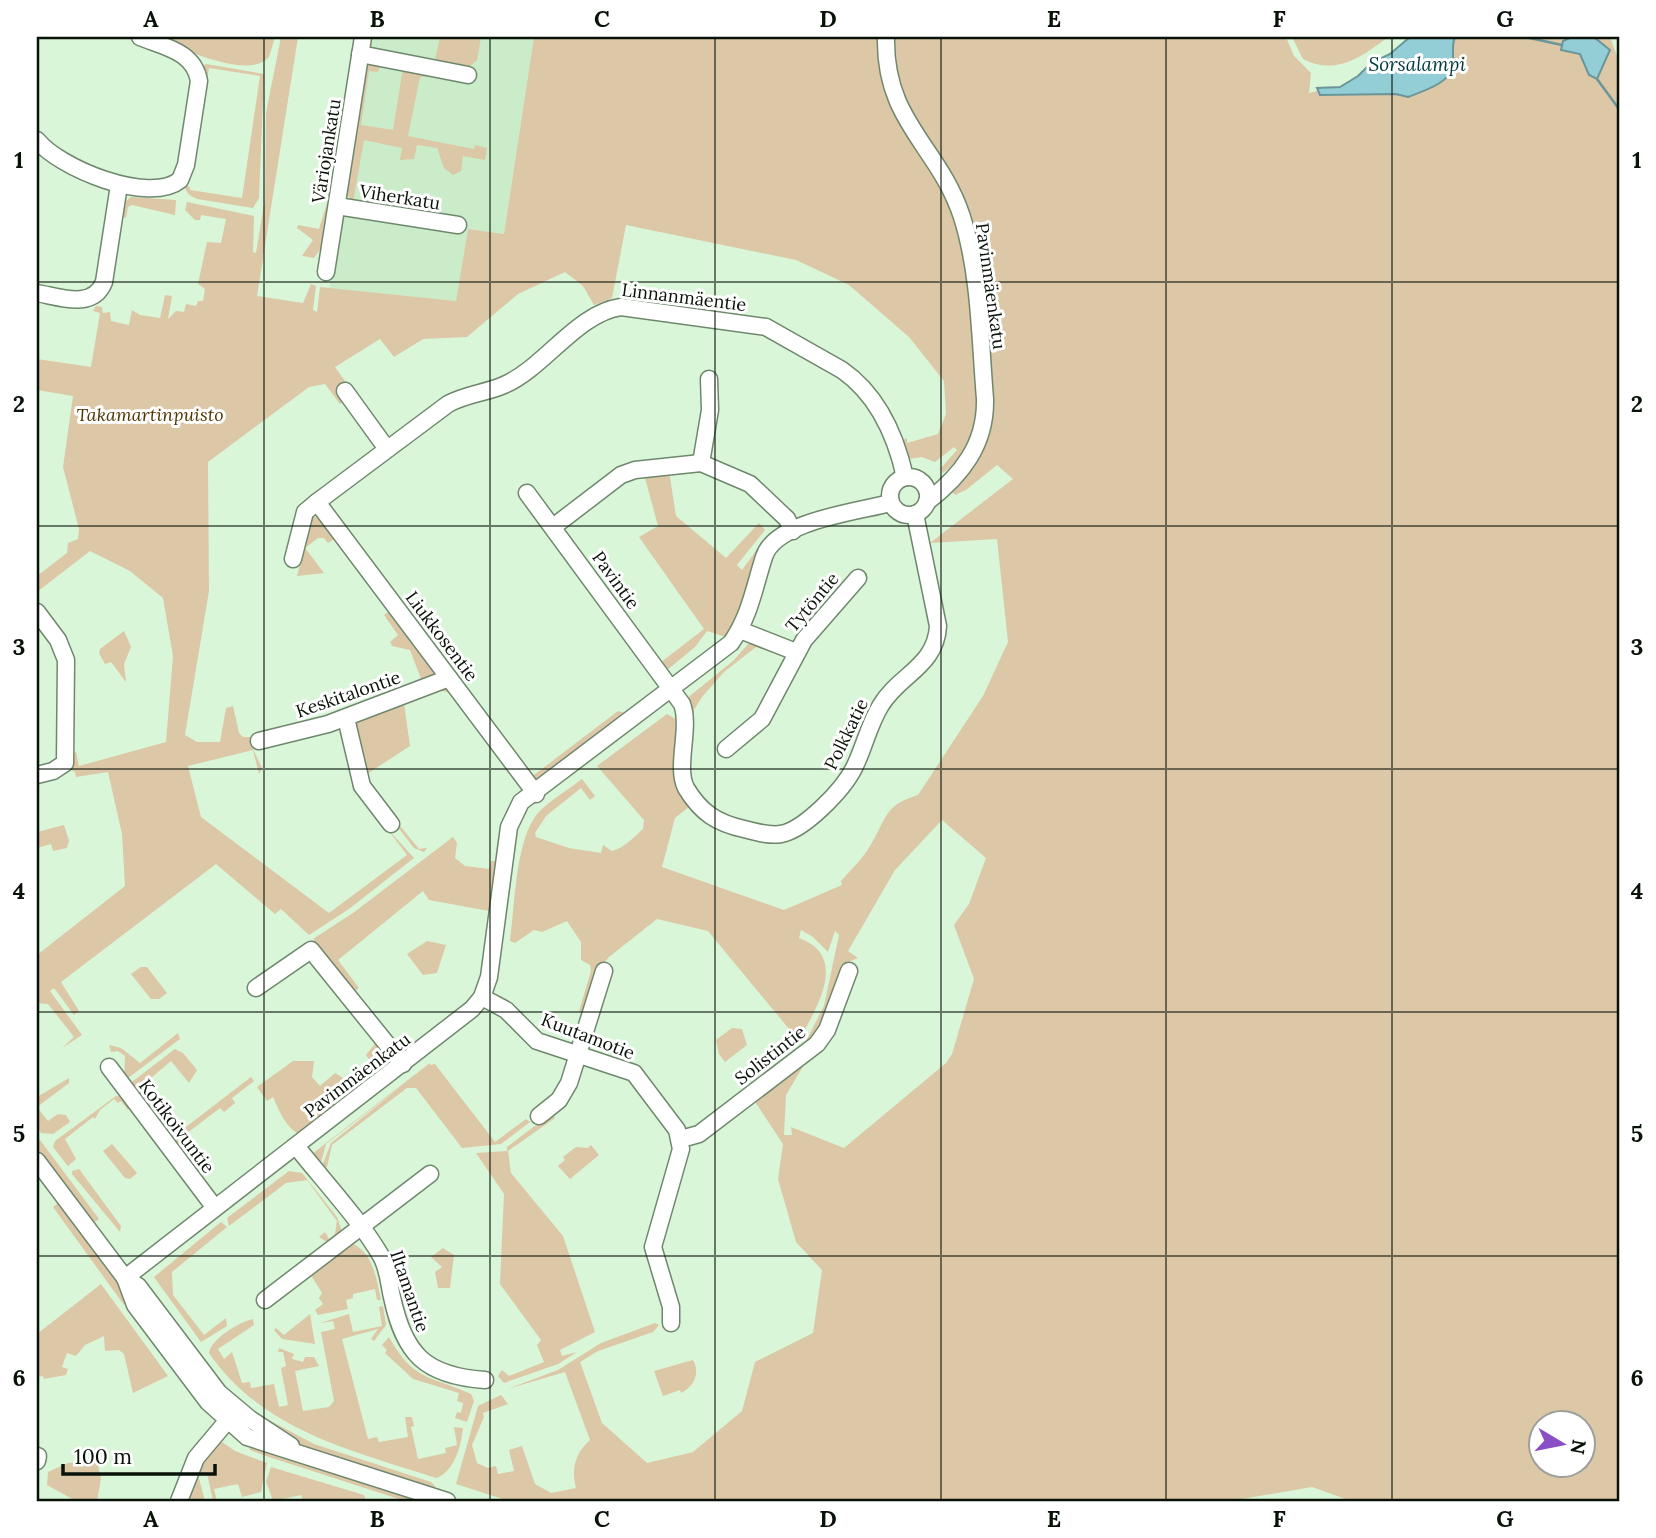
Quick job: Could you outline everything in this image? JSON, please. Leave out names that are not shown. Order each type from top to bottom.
[{"type":"street","points":[[37,140],[57,158],[118,185],[166,187],[180,180],[186,165],[199,81],[193,62],[140,37]]},
{"type":"street","name":"Väriojankatu","points":[[326,272],[363,37]]},
{"type":"street","name":"Pavinmäenkatu","points":[[886,37],[888,73],[899,110],[955,197],[970,254],[985,415],[975,449],[957,477],[927,502]]},
{"type":"street","points":[[360,54],[468,75]]},
{"type":"street","points":[[37,293],[86,299],[98,293],[104,282],[118,185]]},
{"type":"street","name":"Viherkatu","points":[[337,206],[457,225]]},
{"type":"street","name":"Linnanmäentie","points":[[317,502],[459,398],[505,384],[610,308],[636,307],[726,324],[766,327],[842,370],[852,377],[891,428],[914,480]]},
{"type":"street","points":[[701,463],[710,410],[709,379]]},
{"type":"street","points":[[345,391],[387,449]]},
{"type":"street","points":[[554,527],[621,475],[635,470],[701,463],[750,484],[783,515],[793,531]]},
{"type":"street","points":[[914,480],[928,492],[927,502],[915,514],[902,513],[890,503],[895,483],[914,480],[941,478],[961,469]]},
{"type":"street","name":"Pavintie","points":[[527,493],[673,690]]},
{"type":"street","points":[[293,559],[305,512],[317,502]]},
{"type":"street","name":"Liukkosentie","points":[[317,502],[536,794]]},
{"type":"street","name":"Pavinmäenkatu","points":[[125,1279],[464,1017],[482,997],[489,977],[510,839],[509,827],[517,807],[723,652],[740,630],[769,546],[782,533],[890,503]]},
{"type":"street","name":"Polkkatie","points":[[673,690],[685,712],[684,783],[714,820],[777,835],[805,823],[848,779],[883,701],[929,657],[938,636],[939,626],[915,514]]},
{"type":"street","name":"Tytöntie","points":[[726,748],[762,719],[796,652],[828,610],[858,578]]},
{"type":"street","points":[[37,612],[64,650],[67,735],[65,763],[53,771],[37,775]]},
{"type":"street","points":[[740,630],[796,652]]},
{"type":"street","name":"Keskitalontie","points":[[258,741],[346,718],[449,678]]},
{"type":"street","points":[[346,718],[362,786],[391,824]]},
{"type":"street","points":[[256,988],[311,950],[403,1064]]},
{"type":"street","points":[[539,1116],[565,1093],[604,971]]},
{"type":"street","name":"Solistintie","points":[[681,1139],[699,1134],[817,1044],[827,1030],[849,971]]},
{"type":"street","name":"Kuutamotie","points":[[482,997],[506,1010],[537,1041],[634,1073],[673,1122],[681,1139]]},
{"type":"street","name":"Kotikoivuntie","points":[[109,1067],[215,1208]]},
{"type":"street","points":[[671,1323],[671,1307],[653,1247],[681,1139]]},
{"type":"street","name":"Iltamantie","points":[[296,1146],[383,1259],[402,1338],[416,1356],[436,1370],[465,1379],[485,1381]]},
{"type":"street","points":[[37,1161],[125,1279],[138,1286],[232,1415],[298,1452],[447,1501]]},
{"type":"street","points":[[265,1300],[430,1174]]},
{"type":"street","points":[[179,1501],[196,1458],[232,1415]]},
{"type":"shaded area","points":[[369,37],[534,37],[504,234],[468,229],[456,301],[329,288]]},
{"type":"green space","points":[[154,37],[275,37],[269,57],[259,63],[246,65],[213,60]]},
{"type":"green space","name":"Takamartinpuisto","points":[[281,37],[298,37],[257,296],[303,303],[311,284],[316,286],[313,310],[317,312],[320,287],[456,301],[468,229],[504,234],[534,37],[1286,37],[1294,56],[1311,73],[1309,93],[1376,93],[1408,97],[1453,67],[1452,49],[1455,37],[1610,37],[1619,61],[1619,1499],[1351,1501],[1312,1487],[1230,1501],[509,1501],[456,1484],[478,1406],[501,1395],[508,1404],[483,1413],[484,1417],[472,1445],[477,1463],[488,1468],[496,1466],[498,1474],[514,1471],[509,1450],[522,1446],[535,1484],[551,1493],[576,1488],[576,1462],[581,1450],[590,1440],[565,1372],[507,1389],[558,1370],[601,1343],[655,1323],[659,1325],[653,1332],[598,1351],[580,1362],[602,1423],[647,1463],[693,1452],[742,1411],[755,1362],[813,1333],[822,1270],[796,1242],[778,1179],[783,1144],[754,1100],[805,1063],[786,1095],[784,1135],[792,1135],[791,1127],[844,1148],[946,1063],[952,1054],[974,979],[954,925],[969,904],[986,858],[942,820],[895,870],[848,951],[858,958],[846,963],[824,1027],[804,1045],[824,1006],[839,935],[835,931],[828,952],[813,937],[801,930],[799,938],[814,947],[823,957],[826,970],[820,999],[799,1041],[708,931],[657,919],[609,957],[599,969],[584,1012],[579,1011],[591,971],[590,965],[581,960],[581,942],[567,921],[542,932],[534,930],[515,943],[510,941],[520,856],[530,825],[543,808],[582,779],[595,796],[590,800],[581,788],[546,816],[535,833],[536,837],[569,848],[601,853],[603,845],[612,851],[629,842],[643,829],[644,820],[597,766],[667,714],[681,722],[678,789],[690,806],[675,818],[662,867],[784,910],[842,885],[841,881],[867,850],[892,808],[918,795],[983,696],[1008,642],[997,539],[930,543],[1013,479],[997,465],[966,490],[955,495],[950,490],[963,455],[943,473],[941,468],[957,450],[954,447],[935,462],[922,457],[908,459],[903,440],[907,438],[907,443],[938,434],[946,414],[944,381],[909,337],[849,285],[796,260],[626,225],[612,298],[594,305],[583,286],[565,272],[518,294],[467,337],[423,339],[394,357],[380,339],[335,367],[353,392],[340,404],[325,384],[309,387],[208,462],[209,591],[185,735],[197,742],[220,742],[226,708],[233,706],[239,733],[243,737],[252,737],[252,747],[262,768],[259,774],[253,750],[188,766],[201,817],[329,913],[407,855],[386,827],[414,858],[349,909],[309,935],[281,909],[275,914],[216,864],[61,982],[79,1011],[74,1015],[54,988],[50,991],[82,1035],[62,1048],[74,1037],[48,1004],[37,1003],[37,955],[125,886],[122,834],[108,772],[76,777],[75,772],[67,768],[72,754],[76,752],[79,766],[166,742],[173,656],[163,598],[130,571],[90,551],[37,592],[37,576],[67,553],[68,543],[78,539],[79,529],[63,467],[73,396],[37,390],[37,359],[91,367],[100,313],[93,311],[96,306],[102,307],[103,313],[110,312],[111,321],[129,325],[132,310],[140,315],[160,318],[165,295],[172,296],[168,319],[176,311],[184,312],[186,304],[196,306],[198,301],[203,301],[205,289],[198,284],[207,242],[221,243],[226,219],[201,215],[200,220],[195,220],[185,210],[187,202],[254,216],[253,252],[256,253],[265,198],[266,113]]},
{"type":"green space","points":[[440,37],[481,37],[477,60],[469,67],[434,64]]},
{"type":"green space","points":[[1292,37],[1388,37],[1348,62],[1326,66],[1303,59]]},
{"type":"green space","points":[[374,62],[381,63],[378,72],[369,71],[361,125],[393,130],[403,68],[440,76],[420,77],[408,136],[474,149],[475,145],[487,148],[485,160],[463,156],[461,171],[453,175],[444,168],[437,148],[417,145],[414,159],[400,160],[402,148],[364,140],[353,202],[345,192],[365,66]]},
{"type":"green space","points":[[206,64],[264,74],[259,198],[253,208],[197,199],[189,194],[185,186],[190,187],[190,190],[242,198],[260,76],[209,68],[204,93],[203,66]]},
{"type":"green space","points":[[131,197],[176,200],[175,215],[132,205],[128,207],[126,218],[123,217],[126,201]]},
{"type":"green space","points":[[327,203],[332,203],[324,244],[314,258],[302,256],[313,240],[297,228],[298,225],[319,229]]},
{"type":"green space","points":[[669,471],[676,516],[726,558],[759,523],[765,530],[737,565],[742,570],[766,537],[770,538],[729,638],[707,631],[695,647],[666,671],[660,663],[704,629],[639,537],[658,526],[644,474]]},
{"type":"green space","points":[[312,517],[321,517],[343,544],[340,547],[334,539],[328,543],[324,538],[318,538],[305,548],[324,573],[297,576]]},
{"type":"green space","points":[[392,609],[435,670],[433,677],[423,684],[410,650],[392,646],[390,642],[398,635],[384,615]]},
{"type":"green space","points":[[124,631],[131,647],[124,664],[126,682],[111,662],[105,664],[99,653],[100,649]]},
{"type":"green space","points":[[750,642],[785,654],[787,658],[756,647],[724,672],[694,710],[693,746],[689,748],[686,699],[733,661]]},
{"type":"green space","points":[[440,687],[451,690],[450,693],[439,690],[404,703],[410,746],[367,774],[378,799],[419,849],[427,848],[424,852],[414,848],[369,790],[354,726],[359,718]]},
{"type":"green space","points":[[618,711],[629,714],[539,781],[530,778]]},
{"type":"green space","points":[[64,825],[69,841],[67,848],[53,851],[51,844],[37,848],[37,832]]},
{"type":"green space","points":[[453,837],[457,843],[455,858],[465,866],[489,869],[491,861],[496,861],[498,844],[504,844],[490,939],[486,939],[489,911],[429,900],[423,891],[338,960],[359,988],[354,992],[313,939],[353,913]]},
{"type":"green space","points":[[427,941],[446,945],[437,973],[423,975],[407,954]]},
{"type":"green space","points":[[141,967],[147,967],[167,993],[159,999],[151,999],[131,974]]},
{"type":"green space","points":[[732,1028],[742,1029],[747,1045],[725,1062],[719,1054],[716,1040]]},
{"type":"green space","points":[[178,1033],[180,1039],[124,1081],[125,1056],[118,1051],[111,1052],[109,1045],[121,1048],[140,1063]]},
{"type":"green space","points":[[378,1040],[387,1051],[383,1066],[367,1081],[365,1087],[302,1136],[288,1124],[273,1097],[267,1101],[257,1087],[293,1061],[314,1061],[312,1077],[320,1086],[335,1073],[350,1082],[365,1075],[370,1061],[366,1055]]},
{"type":"green space","points":[[175,1049],[183,1053],[197,1070],[189,1083],[171,1061],[138,1089],[143,1096],[139,1100],[128,1085]]},
{"type":"green space","points":[[430,1063],[435,1064],[495,1142],[526,1119],[530,1122],[501,1144],[462,1148],[416,1088],[407,1088],[332,1145],[327,1167],[322,1166],[331,1143],[404,1084],[326,1144],[320,1166],[312,1154]]},
{"type":"green space","points":[[251,1077],[254,1081],[232,1098],[235,1103],[224,1112],[220,1108],[178,1140],[183,1148],[177,1151],[169,1140]]},
{"type":"green space","points":[[69,1078],[69,1083],[37,1107],[37,1097]]},
{"type":"green space","points":[[123,1095],[131,1105],[128,1110],[121,1101],[118,1103],[114,1099],[100,1110],[95,1119],[93,1117],[65,1139],[76,1159],[68,1166],[53,1147],[55,1141],[116,1096]]},
{"type":"green space","points":[[37,1107],[48,1121],[58,1114],[66,1115],[70,1122],[53,1134],[41,1133],[37,1126]]},
{"type":"green space","points":[[552,1113],[555,1118],[508,1151],[511,1173],[563,1236],[595,1332],[560,1350],[562,1356],[577,1352],[558,1364],[504,1383],[498,1376],[502,1370],[509,1376],[544,1362],[537,1345],[541,1340],[500,1284],[504,1194],[476,1153],[507,1151],[507,1147]]},
{"type":"green space","points":[[37,1136],[99,1219],[95,1222],[84,1215],[37,1150]]},
{"type":"green space","points":[[112,1144],[137,1173],[130,1179],[125,1178],[103,1151]]},
{"type":"green space","points":[[591,1145],[599,1155],[570,1179],[558,1166],[565,1160],[563,1157],[576,1147],[588,1148]]},
{"type":"green space","points":[[79,1169],[121,1226],[120,1232],[72,1174],[72,1171]]},
{"type":"green space","points":[[289,1171],[302,1173],[337,1217],[343,1234],[330,1244],[319,1237],[325,1232],[329,1239],[335,1234],[337,1221],[307,1180],[286,1183],[229,1226],[227,1218]]},
{"type":"green space","points":[[59,1202],[115,1276],[129,1302],[124,1305],[53,1207]]},
{"type":"green space","points":[[221,1222],[227,1227],[172,1272],[173,1295],[204,1335],[226,1318],[227,1326],[201,1342],[154,1277]]},
{"type":"green space","points":[[349,1242],[368,1258],[381,1300],[377,1300],[375,1289],[353,1294],[353,1298],[346,1300],[348,1309],[318,1315],[315,1310],[323,1304],[319,1298],[322,1293],[309,1272]]},
{"type":"green space","points":[[443,1248],[454,1255],[450,1288],[438,1288],[435,1272],[442,1267],[431,1257]]},
{"type":"green space","points":[[101,1284],[168,1376],[133,1393],[124,1354],[119,1350],[105,1351],[104,1336],[85,1345],[76,1356],[67,1353],[62,1367],[68,1369],[66,1375],[44,1379],[43,1376],[37,1377],[37,1334]]},
{"type":"green space","points":[[383,1306],[386,1325],[374,1341],[371,1339],[378,1329],[342,1339],[368,1439],[377,1437],[379,1442],[408,1437],[405,1417],[412,1417],[414,1426],[411,1427],[418,1459],[446,1453],[445,1448],[457,1445],[454,1427],[463,1428],[452,1465],[436,1478],[341,1447],[282,1419],[255,1402],[231,1380],[209,1353],[215,1342],[227,1332],[253,1319],[254,1325],[218,1349],[224,1359],[232,1352],[242,1383],[250,1382],[251,1388],[274,1384],[279,1407],[288,1405],[281,1368],[286,1366],[283,1352],[278,1352],[279,1348],[294,1354],[292,1359],[303,1362],[305,1357],[314,1357],[319,1366],[295,1371],[303,1411],[329,1407],[334,1401],[321,1332],[335,1329],[333,1321],[320,1323],[349,1314],[353,1332],[382,1326],[379,1307]]},
{"type":"green space","points":[[310,1314],[315,1344],[282,1339],[274,1330],[276,1328],[284,1335]]},
{"type":"green space","points":[[389,1337],[398,1352],[415,1370],[471,1394],[474,1401],[467,1422],[455,1418],[457,1412],[461,1413],[463,1403],[457,1401],[459,1393],[413,1379],[385,1353],[387,1350],[382,1345]]},
{"type":"green space","points":[[693,1360],[696,1374],[690,1387],[681,1393],[680,1390],[663,1396],[654,1371]]},
{"type":"green space","points":[[267,1419],[314,1444],[431,1482],[435,1486],[434,1491],[314,1450],[274,1429]]},
{"type":"green space","points":[[219,1440],[235,1451],[267,1463],[261,1492],[242,1497],[238,1484],[214,1489],[217,1501],[213,1501],[207,1473],[198,1475],[205,1501],[185,1501],[194,1471]]},
{"type":"green space","points":[[248,1444],[430,1501],[405,1501],[266,1456],[250,1450]]},
{"type":"green space","points":[[97,1460],[101,1479],[97,1501],[76,1501],[47,1485],[48,1472],[68,1463]]},
{"type":"green space","points":[[271,1467],[364,1495],[366,1501],[303,1501],[301,1495],[273,1501],[266,1482]]},
{"type":"water","name":"Sorsalampi","points":[[1410,37],[1455,37],[1453,65],[1447,77],[1408,97],[1396,94],[1320,95],[1317,88],[1340,87],[1358,76],[1371,63],[1390,54]]},
{"type":"water","points":[[1572,37],[1595,38],[1610,50],[1597,79],[1589,75],[1580,54],[1561,50],[1563,41]]},
{"type":"waterway","points":[[1525,37],[1562,45]]},
{"type":"waterway","points":[[1597,79],[1619,109]]}]
